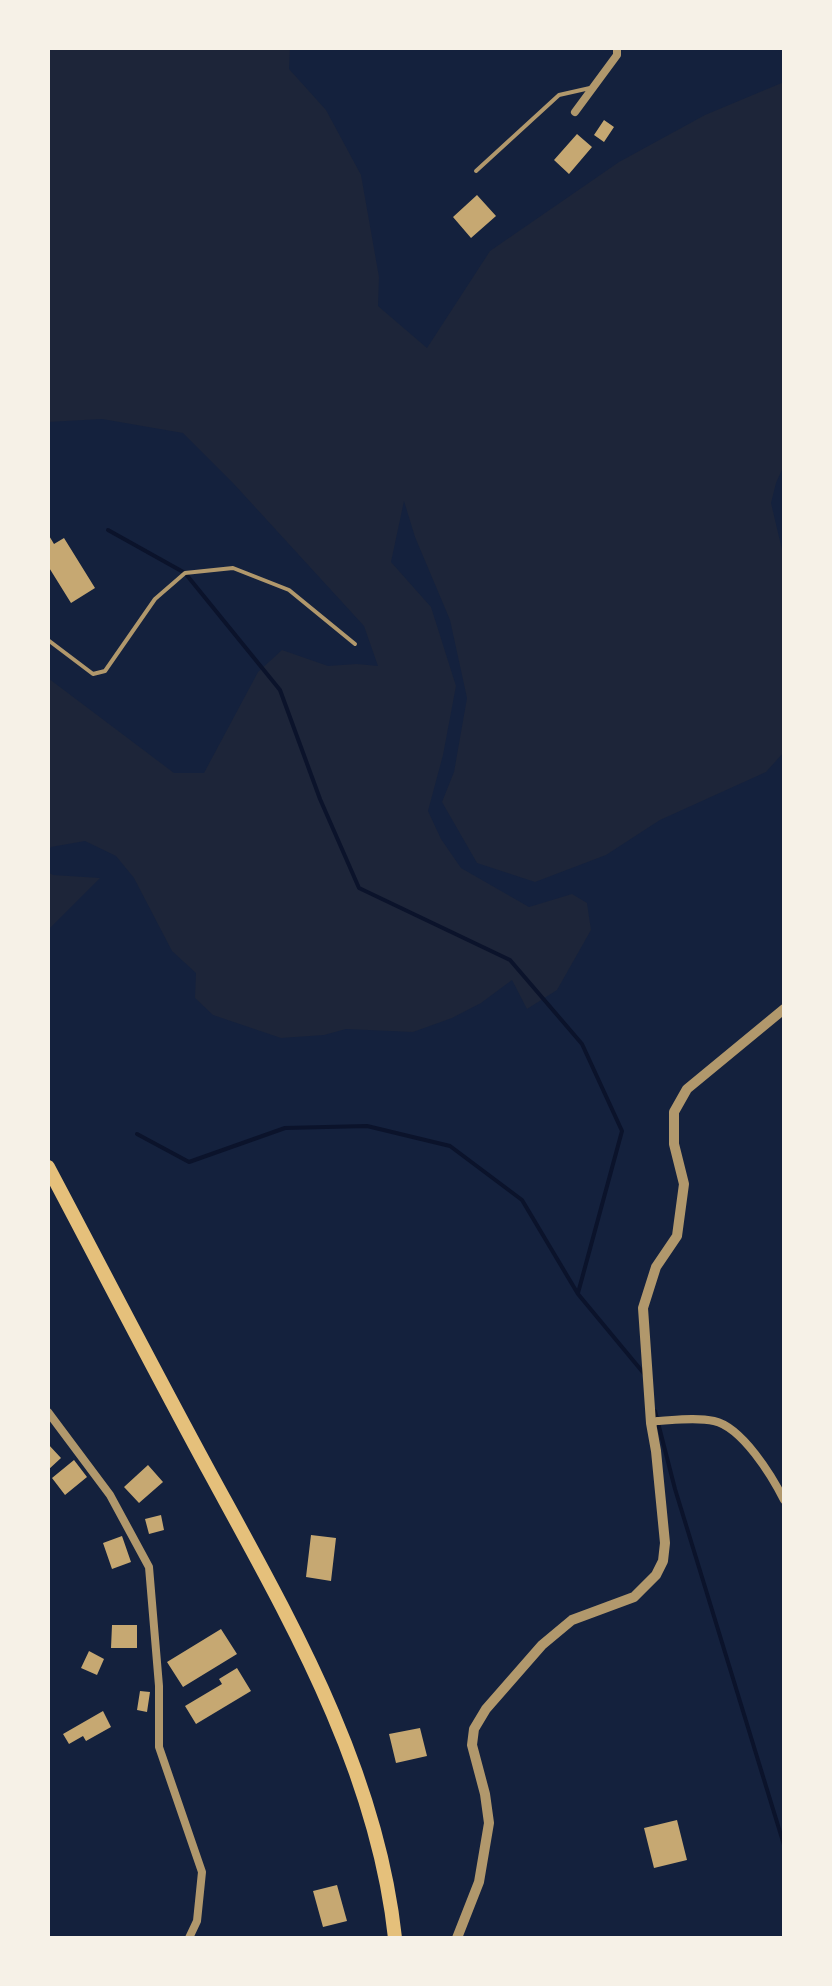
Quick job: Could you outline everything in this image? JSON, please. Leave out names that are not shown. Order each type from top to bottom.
[{"type":"main road","points":[[48,1167],[254,1553],[326,1698],[380,1843],[395,1938]]},
{"type":"street","points":[[575,112],[617,55],[617,48]]},
{"type":"street","points":[[457,1938],[479,1882],[489,1823],[472,1745],[474,1729],[486,1709],[542,1645],[572,1620],[634,1597],[656,1575],[663,1561],[665,1543],[651,1423],[643,1308],[656,1267],[677,1236],[684,1184],[674,1144],[674,1112],[687,1089],[784,1009]]},
{"type":"street","points":[[48,1412],[110,1495],[149,1567],[159,1686],[159,1747],[202,1872],[197,1921],[189,1938]]},
{"type":"street","points":[[651,1423],[715,1421],[730,1428],[769,1471],[784,1500]]},
{"type":"lane","points":[[476,171],[559,95],[593,88]]},
{"type":"lane","points":[[48,640],[93,674],[105,671],[155,599],[185,573],[233,568],[289,590],[355,644]]},
{"type":"shaded area","points":[[48,48],[290,48],[289,69],[326,110],[361,175],[379,277],[378,306],[427,348],[490,251],[619,162],[705,115],[784,82],[784,465],[771,503],[784,558],[784,752],[766,772],[660,820],[606,855],[535,882],[477,863],[442,802],[454,772],[467,698],[450,620],[415,537],[404,501],[391,562],[431,607],[456,686],[428,811],[441,839],[461,868],[529,907],[572,894],[587,903],[591,930],[557,990],[527,1009],[512,980],[481,1003],[452,1018],[413,1032],[346,1029],[324,1035],[281,1038],[213,1015],[195,998],[196,973],[172,951],[134,878],[116,856],[85,841],[51,847],[48,852],[48,678],[174,773],[204,773],[258,672],[282,650],[328,666],[378,666],[364,626],[183,433],[102,419],[48,422]]},
{"type":"shaded area","points":[[48,872],[53,875],[100,878],[48,930]]},
{"type":"building","points":[[604,120],[614,127],[604,142],[594,135]]},
{"type":"building","points":[[577,134],[592,147],[569,174],[554,160]]},
{"type":"building","points":[[477,195],[496,216],[471,238],[453,217]]},
{"type":"building","points":[[48,534],[54,544],[64,538],[95,588],[71,603],[48,566]]},
{"type":"building","points":[[48,1444],[61,1458],[48,1470]]},
{"type":"building","points":[[74,1460],[87,1477],[65,1495],[52,1478]]},
{"type":"building","points":[[148,1465],[163,1482],[139,1503],[124,1487]]},
{"type":"building","points":[[161,1515],[164,1530],[149,1534],[145,1519]]},
{"type":"building","points":[[311,1535],[336,1538],[331,1581],[306,1577]]},
{"type":"building","points":[[122,1536],[131,1562],[112,1569],[103,1543]]},
{"type":"building","points":[[112,1625],[137,1625],[137,1648],[111,1648]]},
{"type":"building","points":[[221,1629],[237,1654],[183,1687],[167,1662]]},
{"type":"building","points":[[89,1651],[104,1659],[97,1675],[81,1668]]},
{"type":"building","points":[[237,1668],[251,1691],[196,1724],[185,1706],[222,1684],[219,1679]]},
{"type":"building","points":[[140,1691],[150,1692],[147,1712],[137,1710]]},
{"type":"building","points":[[103,1711],[111,1727],[86,1741],[83,1736],[69,1744],[63,1734]]},
{"type":"building","points":[[420,1728],[427,1756],[396,1763],[389,1734]]},
{"type":"building","points":[[677,1820],[687,1860],[654,1868],[644,1828]]},
{"type":"building","points":[[337,1885],[347,1921],[323,1927],[313,1891]]},
{"type":"waterway","points":[[108,530],[185,573],[280,690],[320,799],[359,888],[510,960],[582,1044],[622,1131],[578,1293]]},
{"type":"waterway","points":[[137,1134],[189,1162],[285,1128],[367,1126],[450,1146],[522,1200],[578,1294],[646,1376]]},
{"type":"waterway","points":[[655,1411],[675,1489],[784,1845]]}]
